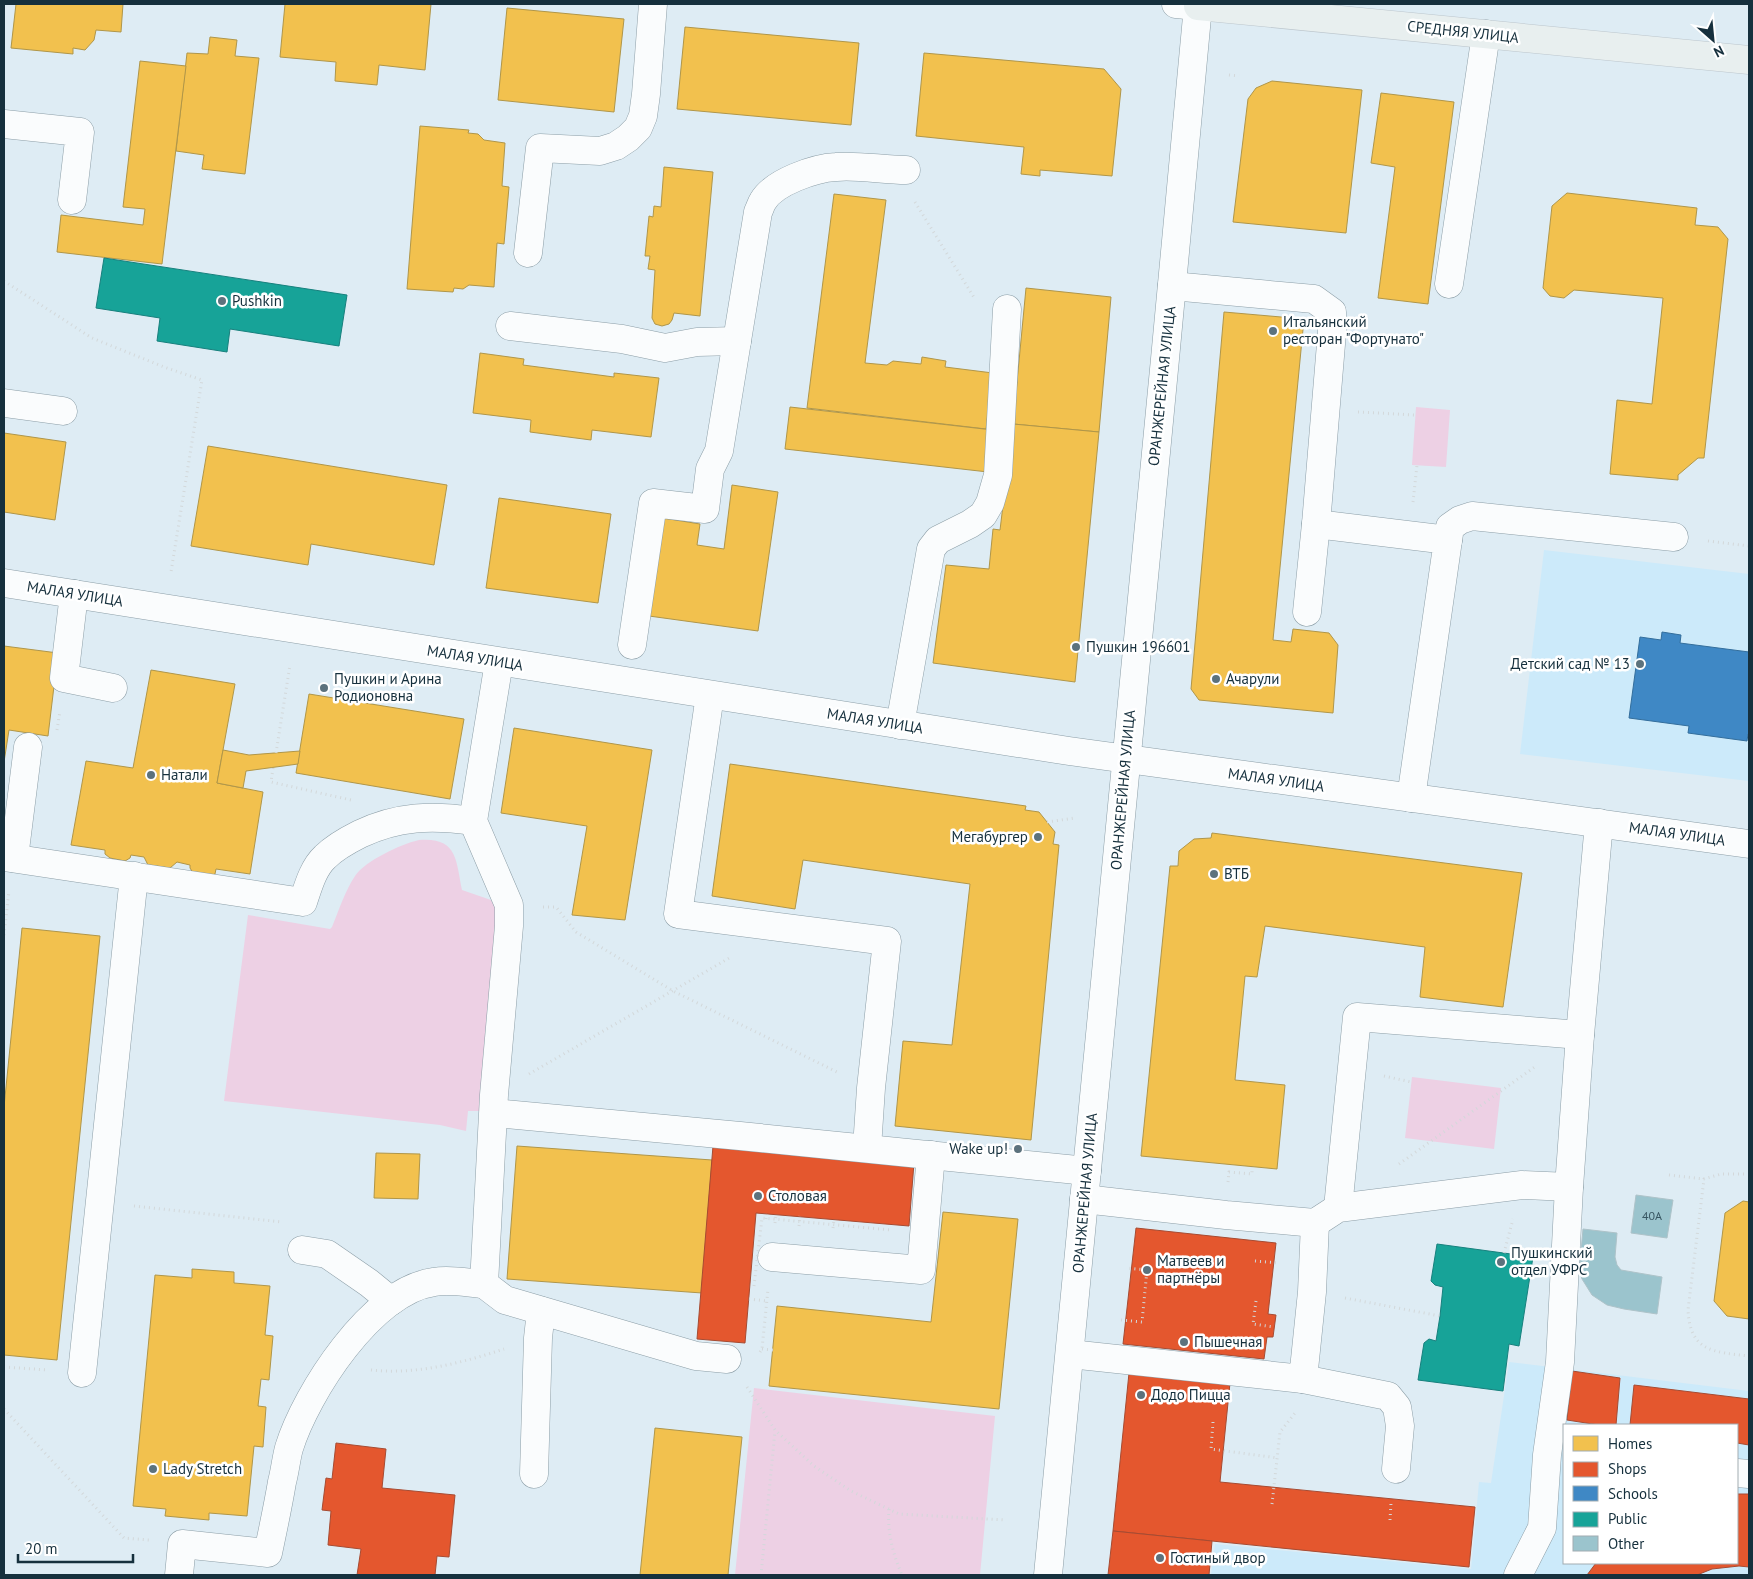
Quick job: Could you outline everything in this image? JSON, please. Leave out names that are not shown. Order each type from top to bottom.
[{"type":"main road","name":"СРЕДНЯЯ УЛИЦА","points":[[1190,4],[1749,60]]},
{"type":"street","points":[[528,253],[540,148],[600,151],[616,146],[638,128],[643,116],[646,94],[653,4]]},
{"type":"street","name":"ОРАНЖЕРЕЙНАЯ УЛИЦА","points":[[1048,1575],[1172,286],[1190,4]]},
{"type":"street","points":[[1449,284],[1486,34]]},
{"type":"street","points":[[4,124],[80,132],[72,200]]},
{"type":"street","points":[[632,645],[653,503],[704,509],[710,469],[719,451],[758,212],[763,200],[774,189],[787,181],[808,173],[836,167],[901,170]]},
{"type":"street","points":[[1172,286],[1314,299],[1332,312],[1326,410],[1307,612]]},
{"type":"street","points":[[900,724],[931,549],[938,540],[970,524],[983,515],[990,503],[998,475],[1008,309]]},
{"type":"street","points":[[510,326],[622,339],[665,348],[697,342],[737,342]]},
{"type":"street","points":[[4,403],[63,410]]},
{"type":"street","points":[[1411,798],[1450,527],[1460,520],[1472,516],[1674,538]]},
{"type":"street","points":[[1316,524],[1448,540]]},
{"type":"street","name":"МАЛАЯ УЛИЦА","points":[[4,583],[1126,759],[1749,844]]},
{"type":"street","points":[[74,594],[64,678],[113,688]]},
{"type":"street","points":[[484,1284],[494,1104],[509,926],[509,905],[473,821],[500,662]]},
{"type":"street","points":[[710,695],[678,914],[887,941],[871,1088],[867,1148]]},
{"type":"street","points":[[28,747],[9,858],[302,902],[311,878],[324,858],[349,840],[376,827],[398,820],[422,818],[447,817],[473,821]]},
{"type":"street","points":[[1518,1575],[1542,1528],[1556,1456],[1569,1187],[1599,823]]},
{"type":"street","points":[[82,1372],[134,876]]},
{"type":"street","points":[[1338,1208],[1357,1017],[1580,1036]]},
{"type":"street","points":[[494,1104],[867,1148],[1086,1171]]},
{"type":"street","points":[[772,1257],[921,1270],[932,1155]]},
{"type":"street","points":[[1084,1199],[1314,1223],[1338,1208],[1522,1185],[1569,1187]]},
{"type":"street","points":[[1312,1380],[1314,1223]]},
{"type":"street","points":[[302,1250],[328,1254],[369,1282],[391,1301]]},
{"type":"street","points":[[179,1575],[182,1544],[268,1553],[289,1448],[306,1408],[339,1354],[370,1318],[391,1301],[413,1288],[434,1282],[484,1284],[540,1325],[696,1356],[727,1359]]},
{"type":"street","points":[[534,1474],[540,1325]]},
{"type":"street","points":[[1070,1354],[1312,1380],[1388,1396],[1397,1406],[1400,1426],[1396,1469]]},
{"type":"path","points":[[1229,75],[1238,76]]},
{"type":"path","points":[[901,170],[1005,349]]},
{"type":"path","points":[[4,281],[92,338],[202,380],[171,572]]},
{"type":"path","points":[[1326,410],[1415,415]]},
{"type":"path","points":[[1674,538],[1749,546]]},
{"type":"path","points":[[276,753],[290,665]]},
{"type":"path","points":[[28,747],[56,736],[64,678]]},
{"type":"path","points":[[273,768],[271,782],[372,804],[368,831]]},
{"type":"path","points":[[1047,822],[1075,818]]},
{"type":"path","points":[[4,935],[9,858]]},
{"type":"path","points":[[509,905],[556,907],[576,932],[673,991],[871,1088]]},
{"type":"path","points":[[494,1104],[673,991],[731,957]]},
{"type":"path","points":[[1394,1168],[1544,1061]]},
{"type":"path","points":[[1229,1172],[1252,1174],[1252,1167]]},
{"type":"path","points":[[1669,1175],[1704,1179],[1721,1174],[1749,1174]]},
{"type":"path","points":[[1704,1179],[1688,1310],[1689,1325],[1695,1337],[1706,1349],[1749,1356]]},
{"type":"path","points":[[100,1202],[284,1222]]},
{"type":"path","points":[[766,1214],[766,1219]]},
{"type":"path","points":[[754,1286],[762,1218],[891,1230]]},
{"type":"path","points":[[757,1357],[762,1349],[772,1257]]},
{"type":"path","points":[[1121,1320],[1142,1322],[1147,1270],[1126,1268]]},
{"type":"path","points":[[1312,1292],[1440,1316]]},
{"type":"path","points":[[749,1299],[767,1301]]},
{"type":"path","points":[[339,1354],[371,1370],[391,1372],[470,1360],[540,1325]]},
{"type":"path","points":[[762,1349],[772,1350]]},
{"type":"path","points":[[727,1359],[775,1430],[814,1466],[850,1491],[899,1514],[1006,1520]]},
{"type":"path","points":[[4,1367],[82,1372]]},
{"type":"path","points":[[1272,1504],[1280,1432],[1312,1380]]},
{"type":"path","points":[[4,1409],[124,1538],[182,1544]]},
{"type":"path","points":[[1214,1422],[1211,1449],[1278,1458]]},
{"type":"path","points":[[761,1575],[775,1430]]},
{"type":"path","points":[[889,1509],[888,1521],[892,1545],[902,1575]]},
{"type":"shaded area","points":[[1416,407],[1450,410],[1446,467],[1412,465]]},
{"type":"shaded area","name":"Детский сад № 13","points":[[1544,550],[1749,574],[1749,781],[1520,754]]},
{"type":"shaded area","points":[[419,840],[432,840],[448,846],[456,860],[462,890],[491,900],[499,913],[480,1111],[468,1111],[466,1131],[440,1125],[224,1101],[248,915],[330,929],[348,888],[360,870],[384,854]]},
{"type":"shaded area","points":[[1412,1077],[1501,1088],[1494,1149],[1405,1138]]},
{"type":"shaded area","points":[[1509,1362],[1749,1391],[1749,1575],[1211,1575],[1215,1544],[1471,1569],[1479,1482],[1491,1483]]},
{"type":"shaded area","points":[[754,1388],[995,1416],[980,1575],[735,1575]]},
{"type":"building: Homes","points":[[16,4],[123,4],[121,32],[96,30],[94,40],[85,50],[73,48],[73,54],[11,48]]},
{"type":"building: Homes","points":[[285,4],[431,4],[425,70],[379,65],[377,85],[335,81],[336,62],[280,57]]},
{"type":"building: Homes","points":[[507,8],[624,19],[614,112],[498,100]]},
{"type":"building: Homes","points":[[685,27],[859,43],[851,125],[677,109]]},
{"type":"building: Homes","points":[[210,37],[237,40],[235,56],[259,58],[245,174],[202,169],[204,155],[176,151],[187,53],[208,54]]},
{"type":"building: Homes","points":[[924,53],[1104,69],[1121,89],[1112,176],[1040,170],[1040,176],[1021,174],[1024,147],[916,136]]},
{"type":"building: Homes","points":[[140,61],[186,66],[162,264],[57,252],[61,215],[143,225],[145,209],[123,207]]},
{"type":"building: Homes","points":[[1272,81],[1362,90],[1346,233],[1233,222],[1248,99],[1256,88]]},
{"type":"building: Homes","points":[[1381,93],[1454,102],[1428,304],[1378,298],[1395,167],[1371,163]]},
{"type":"building: Homes","points":[[420,126],[469,130],[468,133],[478,134],[484,140],[505,143],[502,186],[509,187],[504,244],[497,243],[494,287],[469,285],[463,289],[454,288],[453,292],[407,289]]},
{"type":"building: Homes","points":[[664,167],[713,172],[700,316],[674,313],[669,324],[662,326],[655,324],[652,318],[655,270],[648,269],[650,256],[645,256],[649,216],[653,217],[654,206],[661,207]]},
{"type":"building: Homes","points":[[1567,193],[1697,208],[1695,225],[1718,227],[1728,239],[1704,458],[1698,458],[1678,475],[1678,480],[1610,474],[1617,400],[1652,404],[1663,298],[1574,290],[1564,298],[1550,296],[1543,288],[1552,206]]},
{"type":"building: Homes","points":[[834,194],[886,200],[865,363],[887,365],[893,361],[921,364],[922,357],[946,361],[945,367],[993,373],[986,429],[807,408]]},
{"type":"building: Homes","points":[[1026,288],[1111,297],[1099,432],[1013,424]]},
{"type":"building: Homes","points":[[1224,312],[1304,319],[1273,640],[1291,642],[1293,629],[1329,633],[1338,645],[1333,713],[1199,700],[1191,689]]},
{"type":"building: Homes","points":[[480,353],[524,359],[523,365],[614,377],[614,373],[659,378],[651,437],[592,430],[591,440],[530,432],[531,420],[473,413]]},
{"type":"building: Homes","points":[[790,407],[993,430],[988,472],[785,449]]},
{"type":"building: Homes","points":[[1013,424],[1099,432],[1075,682],[933,663],[946,565],[989,569],[993,529],[1000,530]]},
{"type":"building: Homes","points":[[4,433],[66,442],[55,520],[4,512]]},
{"type":"building: Homes","points":[[208,446],[447,485],[434,565],[311,544],[308,565],[191,546]]},
{"type":"building: Homes","points":[[732,485],[778,492],[758,631],[649,616],[663,518],[700,524],[697,545],[724,549]]},
{"type":"building: Homes","points":[[499,498],[611,514],[598,603],[486,588]]},
{"type":"building: Homes","points":[[4,646],[58,653],[48,736],[9,730],[4,762]]},
{"type":"building: Homes","name":"Натали","points":[[151,670],[235,684],[217,783],[263,792],[250,874],[216,869],[215,874],[209,876],[193,873],[190,865],[177,862],[170,868],[148,865],[144,857],[131,855],[125,861],[110,858],[105,854],[105,850],[71,845],[86,761],[133,768]]},
{"type":"building: Homes","points":[[309,694],[464,719],[450,799],[296,773]]},
{"type":"building: Homes","points":[[514,728],[652,750],[625,920],[572,915],[587,826],[501,813]]},
{"type":"building: Homes","points":[[223,750],[249,755],[300,751],[298,764],[246,771],[243,788],[217,783]]},
{"type":"building: Homes","points":[[730,764],[1026,806],[1025,810],[1039,812],[1055,832],[1053,844],[1059,845],[1031,1140],[895,1126],[903,1041],[952,1045],[970,884],[803,860],[795,909],[712,896]]},
{"type":"building: Homes","points":[[1212,833],[1522,873],[1503,1007],[1420,997],[1425,947],[1265,926],[1257,977],[1245,976],[1235,1080],[1285,1085],[1277,1169],[1141,1156],[1170,866],[1178,866],[1179,851],[1194,839],[1211,838]]},
{"type":"building: Homes","points":[[22,928],[100,936],[57,1360],[4,1355],[4,1107]]},
{"type":"building: Homes","points":[[517,1146],[712,1160],[702,1293],[507,1279]]},
{"type":"building: Homes","points":[[376,1153],[420,1154],[418,1199],[374,1198]]},
{"type":"building: Homes","points":[[1743,1201],[1749,1202],[1749,1319],[1727,1316],[1714,1301],[1725,1213]]},
{"type":"building: Homes","points":[[943,1212],[1018,1219],[999,1409],[769,1386],[777,1306],[931,1322]]},
{"type":"building: Homes","points":[[192,1269],[234,1272],[234,1283],[270,1286],[265,1335],[273,1336],[269,1380],[261,1379],[258,1406],[266,1407],[263,1447],[254,1446],[247,1516],[209,1513],[209,1520],[165,1516],[166,1509],[133,1506],[155,1275],[192,1278]]},
{"type":"building: Homes","points":[[655,1428],[742,1437],[728,1575],[640,1575]]},
{"type":"building: Shops","points":[[713,1146],[914,1163],[909,1226],[756,1213],[745,1343],[697,1339]]},
{"type":"building: Shops","points":[[1136,1228],[1276,1243],[1268,1314],[1276,1315],[1273,1337],[1267,1337],[1264,1359],[1123,1344]]},
{"type":"building: Shops","points":[[1572,1371],[1620,1378],[1616,1424],[1593,1424],[1567,1420]]},
{"type":"building: Shops","points":[[1129,1373],[1230,1383],[1220,1482],[1475,1507],[1469,1567],[1113,1531]]},
{"type":"building: Shops","points":[[1634,1385],[1749,1399],[1749,1445],[1738,1443],[1738,1424],[1630,1424]]},
{"type":"building: Shops","points":[[336,1443],[386,1449],[382,1488],[455,1495],[449,1557],[437,1556],[435,1575],[357,1575],[361,1549],[328,1545],[331,1511],[322,1510],[326,1478],[332,1479]]},
{"type":"building: Shops","points":[[1738,1494],[1749,1494],[1749,1567],[1739,1566],[1712,1569],[1697,1575],[1587,1575],[1595,1564],[1738,1564]]},
{"type":"building: Shops","name":"Гостиный двор","points":[[1113,1531],[1212,1541],[1209,1575],[1108,1575]]},
{"type":"building: Schools","points":[[1662,632],[1681,635],[1680,643],[1749,652],[1749,734],[1747,741],[1688,733],[1689,726],[1629,718],[1640,637],[1661,640]]},
{"type":"building: Public","name":"Pushkin","points":[[104,258],[347,295],[339,346],[230,329],[227,352],[157,341],[160,318],[96,308]]},
{"type":"building: Public","points":[[1437,1244],[1533,1257],[1519,1346],[1509,1344],[1503,1391],[1418,1380],[1424,1343],[1429,1339],[1436,1341],[1440,1316],[1443,1287],[1435,1285],[1431,1281]]},
{"type":"building: Other","points":[[1636,1195],[1673,1200],[1667,1238],[1631,1233]]},
{"type":"building: Other","points":[[1583,1229],[1617,1233],[1615,1257],[1617,1265],[1621,1270],[1662,1277],[1657,1314],[1607,1305],[1592,1295],[1580,1272]]},
{"type":"place","name":"Pushkin","points":[[222,301]]},
{"type":"place","name":"Итальянский ресторан \"Фортунато\"","points":[[1273,331]]},
{"type":"place","name":"Пушкин 196601","points":[[1076,647]]},
{"type":"place","name":"Детский сад № 13","points":[[1640,664]]},
{"type":"place","name":"Ачарули","points":[[1216,679]]},
{"type":"place","name":"Пушкин и Арина Родионовна","points":[[324,688]]},
{"type":"place","name":"Натали","points":[[151,775]]},
{"type":"place","name":"Мегабургер","points":[[1038,837]]},
{"type":"place","name":"ВТБ","points":[[1214,874]]},
{"type":"place","name":"Wake up!","points":[[1018,1149]]},
{"type":"place","name":"Столовая","points":[[758,1196]]},
{"type":"place","name":"Пушкинский отдел УФРС","points":[[1501,1262]]},
{"type":"place","name":"Матвеев и партнёры","points":[[1147,1270]]},
{"type":"place","name":"Пышечная","points":[[1184,1342]]},
{"type":"place","name":"Додо Пицца","points":[[1141,1395]]},
{"type":"place","name":"Lady Stretch","points":[[153,1469]]},
{"type":"place","name":"Гостиный двор","points":[[1160,1558]]}]
